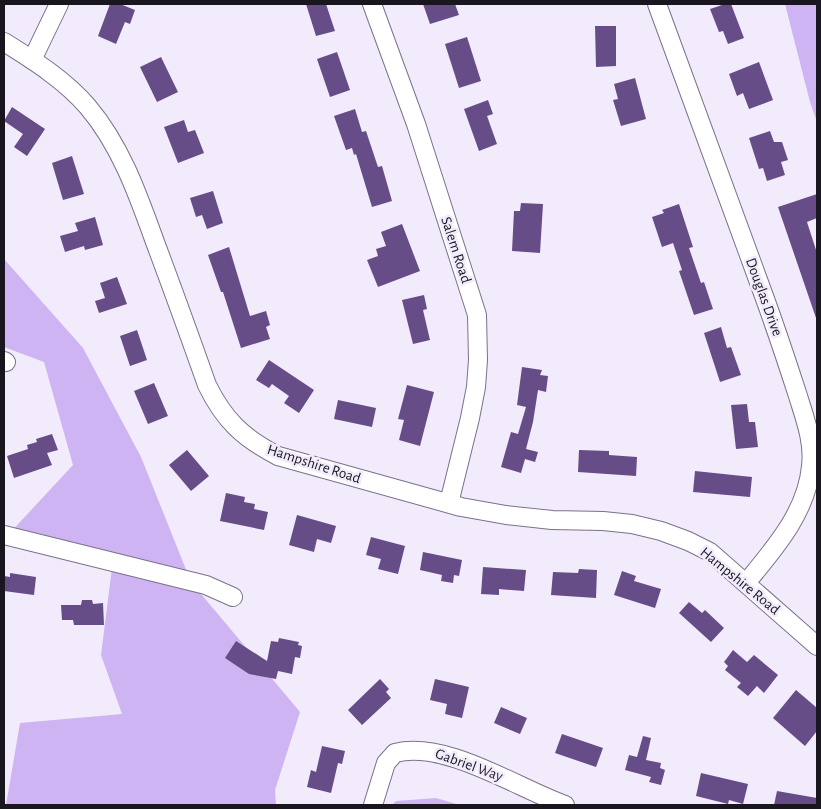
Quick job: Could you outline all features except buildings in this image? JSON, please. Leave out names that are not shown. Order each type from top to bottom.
[{"type":"street","points":[[32,60],[59,4]]},
{"type":"street","name":"Salem Road","points":[[372,4],[416,124],[477,315],[478,360],[476,387],[449,504]]},
{"type":"street","name":"Douglas Drive","points":[[656,4],[784,351],[811,446],[812,465],[809,484],[802,502],[788,528],[746,583]]},
{"type":"street","name":"Hampshire Road","points":[[4,42],[67,86],[104,127],[120,154],[150,229],[207,386],[216,404],[228,420],[248,438],[278,456],[449,504],[506,515],[552,520],[603,521],[632,524],[688,541],[710,552],[817,646]]},
{"type":"street","points":[[4,535],[206,586],[233,597]]},
{"type":"street","name":"Gabriel Way","points":[[373,805],[386,763],[395,752],[417,749],[433,751],[504,777],[541,797],[565,805]]},
{"type":"shaded area","points":[[785,4],[817,4],[817,122],[810,102]]},
{"type":"shaded area","points":[[4,259],[83,348],[141,457],[191,582],[300,712],[275,790],[276,805],[6,805],[20,723],[122,714],[101,655],[113,560],[7,536],[73,465],[44,362],[4,347]]},
{"type":"shaded area","points":[[436,798],[460,805],[392,805],[396,801]]}]
